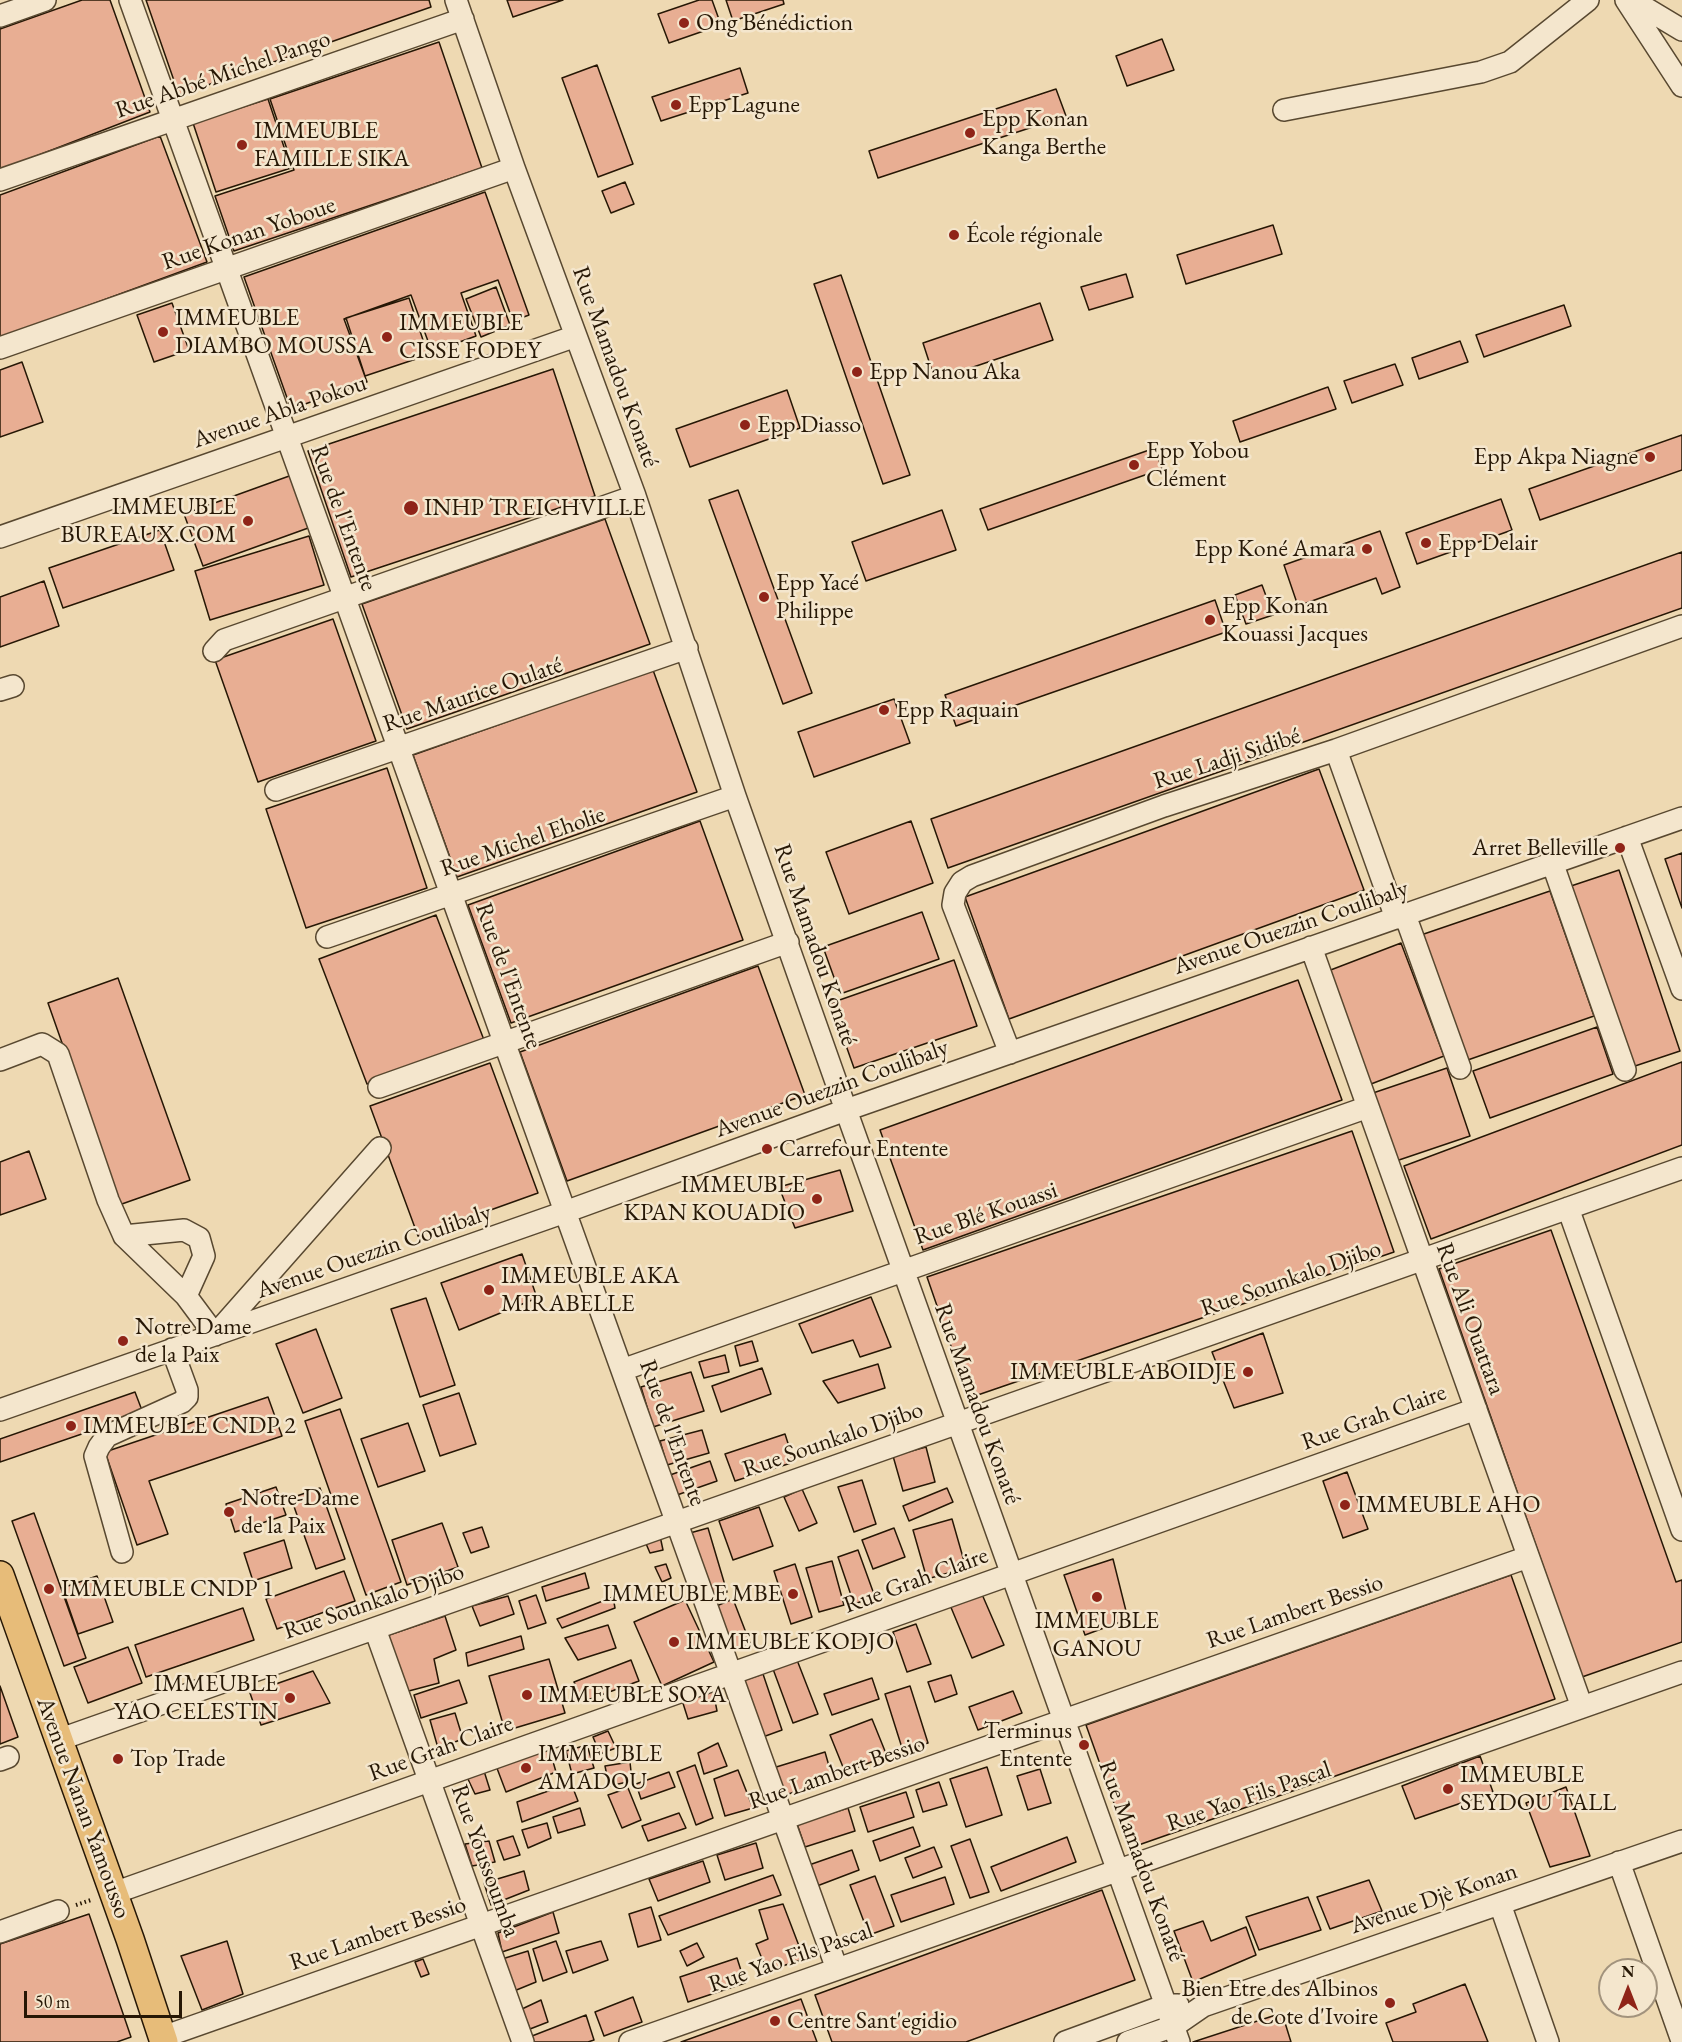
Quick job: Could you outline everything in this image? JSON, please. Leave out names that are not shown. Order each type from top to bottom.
[{"type":"main road","name":"Avenue Nanan Yamousso","points":[[0,1575],[164,2039]]},
{"type":"street","points":[[0,16],[45,0]]},
{"type":"street","name":"Rue de l'Entente","points":[[130,0],[837,1969]]},
{"type":"street","points":[[1284,110],[1482,72],[1510,62],[1588,0]]},
{"type":"street","points":[[1626,0],[1682,86]]},
{"type":"street","points":[[1632,0],[1682,30]]},
{"type":"street","name":"Rue Abbé Michel Pango","points":[[0,180],[173,119],[460,9]]},
{"type":"street","name":"Rue Mamadou Konaté","points":[[460,9],[514,168],[635,496],[735,796],[846,1110],[1176,2034]]},
{"type":"street","name":"Rue Konan Yoboue","points":[[0,348],[514,168]]},
{"type":"street","name":"Avenue Abla Pokou","points":[[0,537],[576,336]]},
{"type":"street","points":[[214,651],[224,640],[635,496]]},
{"type":"street","name":"Rue Ladji Sidibé","points":[[1010,1053],[953,905],[955,893],[962,882],[972,876],[1164,806],[1336,750],[1682,626]]},
{"type":"street","name":"Rue Maurice Oulaté","points":[[276,790],[687,648]]},
{"type":"street","points":[[1336,750],[1460,1068]]},
{"type":"street","name":"Rue Michel Eholie","points":[[327,937],[735,796]]},
{"type":"street","name":"Avenue Ouezzin Coulibaly","points":[[0,1410],[565,1212],[846,1110],[1682,818]]},
{"type":"street","points":[[1627,837],[1682,989]]},
{"type":"street","points":[[1552,862],[1625,1070]]},
{"type":"street","points":[[379,1087],[788,942]]},
{"type":"street","name":"Rue Ali Ouattara","points":[[1311,947],[1582,1707]]},
{"type":"street","points":[[0,1060],[42,1044],[58,1054],[108,1200],[124,1236],[186,1296],[215,1335],[380,1148]]},
{"type":"street","name":"Rue Blé Kouassi","points":[[622,1370],[1368,1107]]},
{"type":"street","name":"Rue Sounkalo Djibo","points":[[58,1740],[1682,1168]]},
{"type":"street","points":[[1568,1208],[1682,1530]]},
{"type":"street","points":[[124,1236],[184,1230],[199,1238],[204,1256],[186,1296]]},
{"type":"street","points":[[122,1552],[95,1456],[107,1436],[182,1402],[187,1397],[188,1390],[172,1349]]},
{"type":"street","name":"Rue Grah Claire","points":[[114,1893],[1476,1409]]},
{"type":"street","name":"Rue Lambert Bessio","points":[[164,2039],[481,1925],[1528,1557]]},
{"type":"street","name":"Rue Youssoumba","points":[[375,1629],[523,2042]]},
{"type":"street","name":"Rue Yao Fils Pascal","points":[[630,2042],[1682,1672]]},
{"type":"street","name":"Avenue Djè Konan","points":[[1065,2042],[1166,2005],[1203,2006],[1682,1840]]},
{"type":"street","points":[[1619,1862],[1682,2041]]},
{"type":"street","points":[[1500,1904],[1548,2042]]},
{"type":"street","points":[[0,1932],[58,1911]]},
{"type":"street","name":"Avenue Djè Konan","points":[[1128,2042],[1176,2034],[1203,2006]]},
{"type":"path","points":[[58,1911],[114,1893]]},
{"type":"building","points":[[82,0],[110,0],[150,112],[0,170],[0,29]]},
{"type":"building","points":[[146,0],[429,0],[431,7],[179,95]]},
{"type":"building","points":[[507,0],[563,0],[513,17]]},
{"type":"building","points":[[699,0],[712,0],[721,25],[669,43],[658,14]]},
{"type":"building","points":[[726,0],[783,0],[784,4],[733,21]]},
{"type":"building","points":[[1162,39],[1174,70],[1127,86],[1116,56]]},
{"type":"building","points":[[439,42],[482,168],[234,251],[215,196],[294,170],[270,99]]},
{"type":"building","points":[[597,65],[633,164],[598,177],[562,78]]},
{"type":"building","points":[[740,68],[748,93],[661,121],[652,97]]},
{"type":"building","points":[[1056,89],[1066,116],[878,178],[869,151]]},
{"type":"building","name":"IMMEUBLE FAMILLE SIKA","points":[[268,99],[291,168],[216,192],[193,123]]},
{"type":"building","points":[[160,136],[207,262],[0,338],[0,195]]},
{"type":"building","points":[[625,182],[634,204],[611,213],[602,191]]},
{"type":"building","points":[[485,192],[529,315],[513,321],[498,280],[461,293],[476,336],[432,352],[411,295],[344,319],[367,382],[291,409],[244,277]]},
{"type":"building","points":[[1273,225],[1282,254],[1186,284],[1177,255]]},
{"type":"building","points":[[1126,274],[1133,297],[1089,310],[1081,287]]},
{"type":"building","points":[[841,275],[910,475],[883,484],[814,284]]},
{"type":"building","points":[[496,287],[510,325],[481,337],[466,299]]},
{"type":"building","name":"IMMEUBLE CISSE FODEY","points":[[409,298],[428,355],[365,376],[346,318]]},
{"type":"building","name":"IMMEUBLE DIAMBO MOUSSA","points":[[172,303],[189,350],[154,362],[137,315]]},
{"type":"building","points":[[1040,303],[1053,340],[935,380],[923,343]]},
{"type":"building","points":[[1564,305],[1571,326],[1484,357],[1476,335]]},
{"type":"building","points":[[1460,341],[1468,362],[1419,379],[1412,358]]},
{"type":"building","points":[[22,362],[43,422],[0,437],[0,370]]},
{"type":"building","points":[[1395,364],[1403,385],[1352,403],[1344,381]]},
{"type":"building","points":[[553,369],[595,496],[351,577],[308,451]]},
{"type":"building","points":[[1328,387],[1336,409],[1240,442],[1233,421]]},
{"type":"building","points":[[787,390],[800,428],[690,467],[676,429]]},
{"type":"building","points":[[1682,435],[1682,470],[1540,520],[1529,489]]},
{"type":"building","points":[[1155,448],[1162,469],[988,530],[980,509]]},
{"type":"building","name":"IMMEUBLE BUREAUX.COM","points":[[292,475],[311,527],[203,566],[184,514]]},
{"type":"building","points":[[738,490],[812,693],[783,704],[709,500]]},
{"type":"building","points":[[1501,499],[1512,530],[1417,564],[1406,533]]},
{"type":"building","points":[[942,510],[956,550],[866,581],[852,542]]},
{"type":"building","points":[[605,519],[650,644],[407,729],[362,604]]},
{"type":"building","points":[[160,530],[174,570],[63,608],[49,568]]},
{"type":"building","points":[[1380,531],[1400,587],[1382,594],[1376,578],[1298,606],[1284,565]]},
{"type":"building","points":[[309,536],[324,585],[210,620],[195,571]]},
{"type":"building","points":[[1682,552],[1682,608],[948,868],[931,819]]},
{"type":"building","points":[[44,581],[59,626],[0,647],[0,597]]},
{"type":"building","points":[[1262,585],[1273,615],[1246,624],[1235,595]]},
{"type":"building","points":[[1215,600],[1226,632],[956,726],[945,695]]},
{"type":"building","points":[[333,619],[376,741],[258,782],[215,660]]},
{"type":"building","points":[[653,670],[697,792],[457,877],[413,755]]},
{"type":"building","points":[[894,699],[910,743],[814,777],[798,732]]},
{"type":"building","points":[[387,768],[427,888],[306,928],[266,809]]},
{"type":"building","points":[[1319,769],[1364,890],[1009,1019],[965,897]]},
{"type":"building","points":[[700,821],[743,940],[511,1023],[468,905]]},
{"type":"building","points":[[911,821],[933,883],[849,914],[826,852]]},
{"type":"building","points":[[1682,853],[1682,908],[1665,859]]},
{"type":"building","points":[[1619,870],[1680,1051],[1629,1068],[1568,887]]},
{"type":"building","points":[[1550,891],[1594,1016],[1462,1062],[1418,936]]},
{"type":"building","points":[[922,912],[939,959],[840,994],[823,947]]},
{"type":"building","points":[[436,915],[484,1040],[367,1084],[319,959]]},
{"type":"building","points":[[1401,943],[1444,1056],[1371,1084],[1328,971]]},
{"type":"building","points":[[954,960],[977,1026],[854,1068],[831,1003]]},
{"type":"building","points":[[758,966],[805,1095],[567,1181],[520,1052]]},
{"type":"building","points":[[118,978],[190,1180],[119,1205],[48,1003]]},
{"type":"building","points":[[1298,980],[1342,1100],[923,1250],[880,1130]]},
{"type":"building","points":[[1597,1027],[1613,1074],[1490,1118],[1473,1071]]},
{"type":"building","points":[[1682,1062],[1682,1145],[1431,1239],[1404,1166]]},
{"type":"building","points":[[490,1063],[538,1193],[418,1236],[370,1106]]},
{"type":"building","points":[[1447,1068],[1470,1136],[1396,1161],[1373,1093]]},
{"type":"building","points":[[1352,1131],[1394,1252],[969,1398],[927,1277]]},
{"type":"building","points":[[29,1151],[46,1199],[0,1215],[0,1162]]},
{"type":"building","name":"IMMEUBLE KPAN KOUADIO","points":[[840,1170],[853,1211],[795,1228],[779,1187]]},
{"type":"building","points":[[1551,1230],[1676,1582],[1682,1580],[1682,1642],[1582,1677],[1439,1269]]},
{"type":"building","name":"IMMEUBLE AKA MIRABELLE","points":[[522,1254],[537,1298],[459,1330],[441,1283]]},
{"type":"building","points":[[871,1297],[891,1347],[860,1357],[853,1340],[812,1353],[799,1324]]},
{"type":"building","points":[[426,1298],[455,1385],[420,1397],[391,1309]]},
{"type":"building","points":[[316,1329],[342,1398],[303,1413],[276,1344]]},
{"type":"building","name":"IMMEUBLE ABOIDJE","points":[[1263,1333],[1283,1393],[1234,1408],[1212,1352]]},
{"type":"building","points":[[752,1341],[758,1361],[740,1366],[735,1346]]},
{"type":"building","points":[[725,1355],[729,1372],[704,1378],[699,1362]]},
{"type":"building","points":[[878,1364],[885,1388],[838,1403],[823,1381]]},
{"type":"building","points":[[762,1368],[771,1394],[721,1412],[712,1386]]},
{"type":"building","points":[[691,1372],[704,1411],[653,1427],[641,1387]]},
{"type":"building","name":"IMMEUBLE CNDP 2","points":[[135,1392],[143,1413],[0,1462],[0,1439]]},
{"type":"building","points":[[459,1393],[476,1444],[440,1456],[423,1405]]},
{"type":"building","points":[[268,1397],[282,1436],[149,1481],[168,1534],[137,1545],[105,1452]]},
{"type":"building","points":[[340,1409],[401,1582],[366,1595],[305,1421]]},
{"type":"building","points":[[408,1423],[425,1471],[378,1487],[361,1439]]},
{"type":"building","points":[[702,1430],[709,1453],[667,1465],[660,1441]]},
{"type":"building","points":[[785,1434],[794,1462],[735,1481],[725,1454]]},
{"type":"building","points":[[926,1447],[935,1482],[903,1491],[893,1456]]},
{"type":"building","points":[[710,1461],[717,1481],[677,1495],[670,1475]]},
{"type":"building","name":"IMMEUBLE AHO","points":[[1347,1472],[1368,1529],[1343,1538],[1323,1481]]},
{"type":"building","points":[[862,1480],[876,1524],[854,1532],[838,1487]]},
{"type":"building","points":[[276,1487],[286,1515],[235,1532],[226,1504]]},
{"type":"building","points":[[320,1488],[345,1559],[316,1569],[291,1498]]},
{"type":"building","points":[[947,1488],[953,1502],[909,1521],[903,1506]]},
{"type":"building","points":[[802,1489],[817,1523],[799,1531],[784,1497]]},
{"type":"building","points":[[759,1507],[773,1546],[733,1560],[719,1521]]},
{"type":"building","name":"IMMEUBLE CNDP 1","points":[[34,1513],[86,1658],[64,1666],[12,1521]]},
{"type":"building","points":[[952,1519],[966,1568],[927,1579],[913,1530]]},
{"type":"building","points":[[442,1523],[458,1567],[407,1585],[392,1540]]},
{"type":"building","points":[[482,1527],[489,1547],[471,1553],[463,1533]]},
{"type":"building","points":[[708,1528],[727,1592],[710,1597],[690,1533]]},
{"type":"building","points":[[894,1528],[905,1557],[873,1569],[862,1540]]},
{"type":"building","points":[[660,1536],[663,1550],[650,1553],[644,1539]]},
{"type":"building","points":[[284,1540],[292,1568],[253,1581],[244,1553]]},
{"type":"building","points":[[858,1550],[875,1597],[854,1604],[838,1557]]},
{"type":"building","name":"IMMEUBLE GANOU","points":[[1113,1559],[1128,1619],[1085,1635],[1064,1575]]},
{"type":"building","points":[[832,1561],[844,1605],[819,1612],[806,1568]]},
{"type":"building","points":[[666,1564],[671,1578],[662,1582],[655,1567]]},
{"type":"building","name":"IMMEUBLE MBE","points":[[795,1564],[812,1617],[791,1624],[774,1571]]},
{"type":"building","points":[[344,1571],[355,1601],[277,1629],[266,1599]]},
{"type":"building","points":[[585,1573],[589,1588],[546,1601],[542,1587]]},
{"type":"building","points":[[1511,1575],[1555,1699],[1130,1848],[1086,1725]]},
{"type":"building","points":[[97,1576],[113,1622],[78,1634],[62,1588]]},
{"type":"building","points":[[981,1592],[1004,1645],[972,1658],[950,1605]]},
{"type":"building","points":[[536,1595],[546,1623],[528,1629],[519,1601]]},
{"type":"building","points":[[508,1596],[514,1614],[480,1626],[472,1606]]},
{"type":"building","points":[[613,1597],[615,1608],[562,1628],[557,1619]]},
{"type":"building","points":[[733,1599],[750,1643],[731,1651],[714,1607]]},
{"type":"building","name":"IMMEUBLE KODJO","points":[[685,1600],[714,1662],[662,1686],[634,1622]]},
{"type":"building","points":[[243,1608],[254,1640],[146,1677],[135,1645]]},
{"type":"building","points":[[445,1616],[456,1650],[434,1659],[439,1683],[405,1692],[386,1636]]},
{"type":"building","points":[[916,1624],[931,1664],[907,1672],[893,1632]]},
{"type":"building","points":[[608,1625],[616,1648],[578,1660],[565,1638]]},
{"type":"building","points":[[521,1636],[524,1649],[468,1666],[466,1653]]},
{"type":"building","points":[[128,1647],[142,1683],[88,1703],[74,1667]]},
{"type":"building","name":"IMMEUBLE SOYA","points":[[549,1659],[565,1713],[505,1731],[489,1676]]},
{"type":"building","points":[[631,1660],[639,1681],[582,1702],[574,1682]]},
{"type":"building","points":[[797,1660],[818,1714],[793,1723],[773,1669]]},
{"type":"building","name":"IMMEUBLE YAO CELESTIN","points":[[313,1671],[330,1703],[261,1725],[250,1693]]},
{"type":"building","points":[[763,1674],[782,1730],[760,1738],[742,1681]]},
{"type":"building","points":[[951,1675],[957,1694],[935,1702],[928,1682]]},
{"type":"building","points":[[872,1678],[879,1699],[832,1715],[824,1694]]},
{"type":"building","points":[[459,1680],[467,1703],[421,1718],[414,1695]]},
{"type":"building","points":[[0,1686],[18,1737],[0,1744]]},
{"type":"building","points":[[910,1686],[928,1743],[903,1751],[885,1694]]},
{"type":"building","points":[[713,1690],[717,1711],[688,1719],[681,1697]]},
{"type":"building","points":[[1013,1691],[1022,1713],[978,1730],[969,1707]]},
{"type":"building","points":[[455,1713],[463,1739],[438,1748],[430,1720]]},
{"type":"building","points":[[872,1719],[887,1756],[845,1772],[830,1735]]},
{"type":"building","points":[[608,1731],[616,1748],[600,1754],[593,1737]]},
{"type":"building","points":[[718,1743],[727,1766],[704,1774],[698,1753]]},
{"type":"building","name":"IMMEUBLE AMADOU","points":[[548,1744],[556,1772],[506,1792],[495,1763]]},
{"type":"building","points":[[587,1745],[594,1768],[572,1774],[566,1751]]},
{"type":"building","points":[[825,1752],[833,1780],[782,1796],[773,1768]]},
{"type":"building","name":"IMMEUBLE SEYDOU TALL","points":[[1480,1756],[1493,1792],[1415,1819],[1402,1786]]},
{"type":"building","points":[[630,1762],[632,1781],[609,1786],[605,1766]]},
{"type":"building","points":[[695,1765],[713,1818],[696,1825],[677,1772]]},
{"type":"building","points":[[987,1767],[1002,1815],[966,1827],[950,1779]]},
{"type":"building","points":[[1040,1769],[1051,1803],[1028,1810],[1017,1776]]},
{"type":"building","points":[[738,1770],[753,1808],[725,1816],[714,1779]]},
{"type":"building","points":[[484,1771],[490,1790],[475,1794],[467,1777]]},
{"type":"building","points":[[669,1772],[675,1787],[641,1799],[636,1784]]},
{"type":"building","points":[[939,1782],[947,1805],[923,1812],[916,1790]]},
{"type":"building","points":[[571,1783],[578,1801],[522,1822],[517,1802]]},
{"type":"building","points":[[1566,1787],[1590,1856],[1550,1867],[1526,1803]]},
{"type":"building","points":[[628,1788],[641,1820],[622,1828],[608,1795]]},
{"type":"building","points":[[906,1792],[914,1817],[868,1832],[860,1807]]},
{"type":"building","points":[[580,1808],[585,1825],[558,1833],[553,1817]]},
{"type":"building","points":[[848,1808],[855,1831],[805,1847],[797,1824]]},
{"type":"building","points":[[679,1813],[686,1828],[648,1841],[642,1826]]},
{"type":"building","points":[[547,1823],[551,1838],[528,1848],[522,1830]]},
{"type":"building","points":[[913,1827],[920,1846],[880,1861],[873,1841]]},
{"type":"building","points":[[513,1836],[520,1855],[504,1860],[497,1841]]},
{"type":"building","points":[[1067,1837],[1076,1862],[1001,1891],[991,1867]]},
{"type":"building","points":[[970,1839],[989,1892],[970,1898],[951,1846]]},
{"type":"building","points":[[489,1841],[495,1862],[472,1866],[465,1844]]},
{"type":"building","points":[[756,1843],[763,1868],[725,1880],[717,1855]]},
{"type":"building","points":[[934,1847],[942,1867],[913,1878],[905,1858]]},
{"type":"building","points":[[852,1850],[859,1870],[817,1886],[809,1865]]},
{"type":"building","points":[[703,1861],[710,1882],[658,1901],[649,1879]]},
{"type":"building","points":[[524,1871],[529,1890],[491,1905],[484,1883]]},
{"type":"building","points":[[773,1875],[781,1895],[668,1935],[659,1916]]},
{"type":"building","points":[[875,1876],[894,1926],[869,1935],[850,1885]]},
{"type":"building","points":[[945,1877],[954,1904],[901,1922],[891,1895]]},
{"type":"building","points":[[1369,1880],[1382,1911],[1330,1929],[1317,1897]]},
{"type":"building","points":[[1102,1890],[1135,1980],[966,2042],[832,2042],[815,1995]]},
{"type":"building","points":[[1308,1897],[1321,1930],[1259,1950],[1246,1917]]},
{"type":"building","points":[[783,1904],[804,1959],[767,1971],[756,1944],[768,1939],[759,1910]]},
{"type":"building","points":[[651,1907],[661,1940],[638,1947],[629,1914]]},
{"type":"building","points":[[553,1912],[559,1933],[502,1952],[498,1933]]},
{"type":"building","points":[[89,1914],[131,2037],[117,2042],[0,2042],[0,1944]]},
{"type":"building","points":[[1203,1921],[1211,1941],[1246,1927],[1256,1955],[1193,1982],[1174,1931]]},
{"type":"building","points":[[227,1941],[243,1994],[202,2010],[181,1956]]},
{"type":"building","points":[[556,1941],[567,1972],[543,1981],[533,1949]]},
{"type":"building","points":[[601,1941],[608,1960],[573,1973],[566,1951]]},
{"type":"building","points":[[697,1943],[704,1957],[687,1966],[680,1951]]},
{"type":"building","points":[[528,1951],[536,1982],[514,1991],[502,1959]]},
{"type":"building","points":[[737,1958],[745,1983],[688,2002],[680,1977]]},
{"type":"building","points":[[423,1959],[429,1974],[421,1977],[415,1962]]},
{"type":"building","points":[[1465,1984],[1488,2042],[1393,2042],[1386,2023],[1416,2012],[1413,2004]]},
{"type":"building","points":[[633,1997],[642,2022],[604,2036],[595,2012]]},
{"type":"building","name":"Centre Sant'egidio","points":[[801,1999],[817,2042],[681,2042]]},
{"type":"building","points":[[541,2000],[548,2022],[530,2029],[522,2009]]},
{"type":"building","points":[[1282,2013],[1291,2042],[1193,2042]]},
{"type":"building","points":[[586,2015],[594,2040],[534,2042],[532,2036]]},
{"type":"place","name":"Ong Bénédiction","points":[[684,23]]},
{"type":"place","name":"Epp Lagune","points":[[676,105]]},
{"type":"place","name":"Epp Konan Kanga Berthe","points":[[970,133]]},
{"type":"place","name":"IMMEUBLE FAMILLE SIKA","points":[[242,145]]},
{"type":"place","name":"École régionale","points":[[954,235]]},
{"type":"place","name":"IMMEUBLE DIAMBO MOUSSA","points":[[163,332]]},
{"type":"place","name":"IMMEUBLE CISSE FODEY","points":[[387,337]]},
{"type":"place","name":"Epp Nanou Aka","points":[[857,372]]},
{"type":"place","name":"Epp Diasso","points":[[745,425]]},
{"type":"place","name":"Epp Akpa Niagne","points":[[1650,457]]},
{"type":"place","name":"Epp Yobou Clément","points":[[1134,465]]},
{"type":"place","name":"INHP TREICHVILLE","points":[[411,508]]},
{"type":"place","name":"IMMEUBLE BUREAUX.COM","points":[[248,521]]},
{"type":"place","name":"Epp Delair","points":[[1426,543]]},
{"type":"place","name":"Epp Koné Amara","points":[[1367,549]]},
{"type":"place","name":"Epp Yacé Philippe","points":[[764,597]]},
{"type":"place","name":"Epp Konan Kouassi Jacques","points":[[1210,620]]},
{"type":"place","name":"Epp Raquain","points":[[884,710]]},
{"type":"place","name":"Arret Belleville","points":[[1620,848]]},
{"type":"place","name":"Carrefour Entente","points":[[767,1149]]},
{"type":"place","name":"IMMEUBLE KPAN KOUADIO","points":[[817,1199]]},
{"type":"place","name":"IMMEUBLE AKA MIRABELLE","points":[[489,1290]]},
{"type":"place","name":"Notre Dame de la Paix","points":[[123,1341]]},
{"type":"place","name":"IMMEUBLE ABOIDJE","points":[[1248,1372]]},
{"type":"place","name":"IMMEUBLE CNDP 2","points":[[71,1426]]},
{"type":"place","name":"IMMEUBLE AHO","points":[[1345,1505]]},
{"type":"place","name":"Notre-Dame de la Paix","points":[[229,1512]]},
{"type":"place","name":"IMMEUBLE CNDP 1","points":[[49,1589]]},
{"type":"place","name":"IMMEUBLE MBE","points":[[793,1594]]},
{"type":"place","name":"IMMEUBLE GANOU","points":[[1097,1597]]},
{"type":"place","name":"IMMEUBLE KODJO","points":[[674,1642]]},
{"type":"place","name":"IMMEUBLE SOYA","points":[[527,1695]]},
{"type":"place","name":"IMMEUBLE YAO CELESTIN","points":[[290,1698]]},
{"type":"place","name":"Terminus Entente","points":[[1084,1745]]},
{"type":"place","name":"Top Trade","points":[[118,1759]]},
{"type":"place","name":"IMMEUBLE AMADOU","points":[[526,1768]]},
{"type":"place","name":"IMMEUBLE SEYDOU TALL","points":[[1448,1789]]},
{"type":"place","name":"Bien Etre des Albinos de Cote d'Ivoire","points":[[1390,2003]]},
{"type":"place","name":"Centre Sant'egidio","points":[[775,2021]]}]
